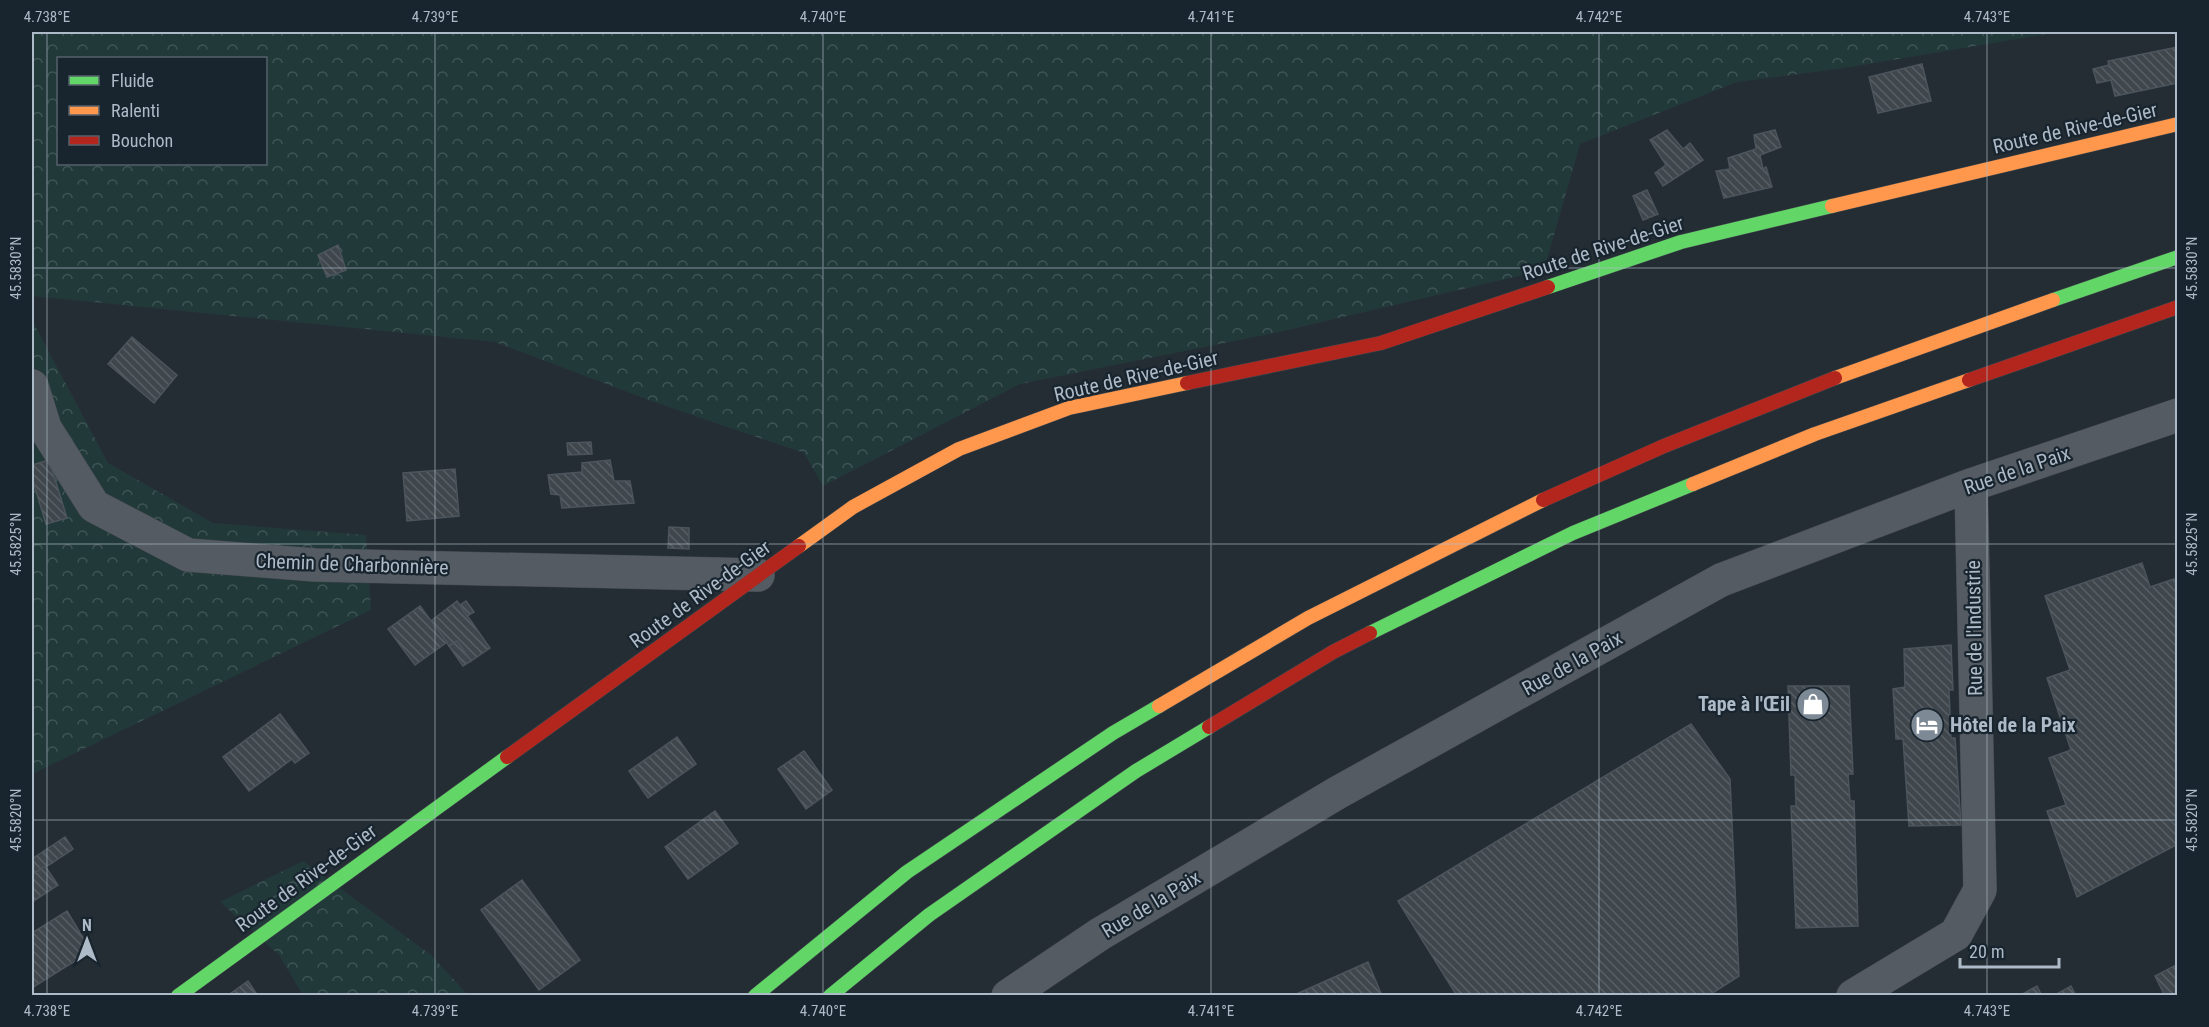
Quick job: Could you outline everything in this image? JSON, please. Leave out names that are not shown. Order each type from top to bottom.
[{"type":"main road","name":"Route de Rive-de-Gier","points":[[178,996],[853,507],[959,449],[1069,408],[1381,343],[1681,242],[2178,124]]},
{"type":"main road","points":[[755,996],[907,872],[1113,733],[1308,618],[1527,508],[1664,446],[1817,384],[2178,257]]},
{"type":"main road","points":[[830,996],[929,915],[1136,771],[1333,652],[1572,533],[1815,434],[2178,307]]},
{"type":"street","name":"Chemin de Charbonnière","points":[[32,386],[45,428],[94,506],[188,555],[315,565],[759,575]]},
{"type":"street","name":"Rue de la Paix","points":[[1008,996],[1100,934],[1337,793],[1721,580],[1971,485],[2178,415]]},
{"type":"street","name":"Rue de l'Industrie","points":[[1853,996],[1956,934],[1980,890],[1971,485]]},
{"type":"green space","points":[[32,32],[2059,32],[1845,68],[1737,82],[1580,144],[1544,270],[1279,332],[1020,384],[823,486],[804,453],[657,403],[495,342],[32,296]]},
{"type":"green space","points":[[32,320],[108,463],[213,523],[366,535],[371,610],[32,774]]},
{"type":"green space","points":[[303,861],[431,955],[468,995],[303,995],[279,955],[220,902]]},
{"type":"building","points":[[2178,47],[2178,83],[2115,96],[2111,80],[2097,83],[2093,69],[2109,65],[2108,61]]},
{"type":"building","points":[[1922,64],[1931,101],[1878,113],[1869,77]]},
{"type":"building","points":[[1667,130],[1683,149],[1690,143],[1703,160],[1663,186],[1655,173],[1666,165],[1650,140]]},
{"type":"building","points":[[1775,130],[1781,147],[1760,155],[1763,169],[1766,167],[1772,187],[1724,198],[1716,171],[1730,169],[1728,158],[1756,149],[1754,135]]},
{"type":"building","points":[[1647,190],[1658,214],[1643,220],[1633,196]]},
{"type":"building","points":[[338,245],[346,270],[327,277],[318,255]]},
{"type":"building","points":[[132,337],[177,375],[154,403],[108,364]]},
{"type":"building","points":[[591,442],[592,454],[568,455],[567,443]]},
{"type":"building","points":[[49,460],[67,518],[46,524],[32,478],[32,465]]},
{"type":"building","points":[[610,460],[614,481],[630,481],[634,503],[562,508],[560,495],[551,494],[548,475],[582,472],[582,463]]},
{"type":"building","points":[[455,469],[459,516],[407,521],[403,473]]},
{"type":"building","points":[[669,527],[689,528],[689,549],[668,548]]},
{"type":"building","points":[[2142,563],[2150,587],[2174,579],[2178,590],[2178,844],[2077,897],[2047,811],[2066,805],[2049,758],[2071,750],[2047,678],[2070,670],[2045,596]]},
{"type":"building","points":[[457,601],[490,648],[471,661],[457,641],[449,646],[431,621]]},
{"type":"building","points":[[466,601],[474,612],[467,616],[460,605]]},
{"type":"building","points":[[420,606],[447,642],[415,665],[388,629]]},
{"type":"building","points":[[457,641],[471,661],[463,666],[449,646]]},
{"type":"building","points":[[1951,645],[1953,690],[1949,690],[1951,738],[1955,738],[1961,825],[1909,826],[1903,739],[1896,739],[1893,689],[1905,687],[1904,649]]},
{"type":"building","points":[[1788,686],[1849,686],[1853,774],[1848,774],[1850,801],[1854,801],[1858,926],[1796,928],[1791,806],[1796,806],[1795,775],[1791,775]]},
{"type":"building","points":[[280,714],[309,753],[295,763],[292,759],[249,791],[223,757]]},
{"type":"building","points":[[1691,724],[1730,779],[1739,976],[1708,996],[1457,996],[1398,901]]},
{"type":"building","points":[[677,737],[696,764],[648,798],[629,771]]},
{"type":"building","points":[[804,751],[832,790],[806,809],[778,769]]},
{"type":"building","points":[[715,811],[738,843],[688,879],[665,847]]},
{"type":"building","points":[[65,837],[73,849],[52,863],[44,851]]},
{"type":"building","points":[[44,851],[52,863],[32,875],[32,859]]},
{"type":"building","points":[[45,866],[58,885],[32,902],[32,875]]},
{"type":"building","points":[[522,880],[580,960],[539,990],[481,910]]},
{"type":"building","points":[[67,911],[91,951],[32,988],[32,933]]},
{"type":"building","points":[[1368,962],[1382,996],[1292,996]]},
{"type":"building","points":[[2178,964],[2178,996],[2165,996],[2155,976]]},
{"type":"building","points":[[248,981],[258,996],[227,996]]},
{"type":"building","points":[[2037,986],[2042,996],[2019,996]]},
{"type":"building","points":[[2071,986],[2076,996],[2053,996]]},
{"type":"traffic: fast","points":[[1548,287],[1681,242],[1832,206]]},
{"type":"traffic: fast","points":[[2053,300],[2178,257]]},
{"type":"traffic: fast","points":[[1370,633],[1573,533],[1693,484]]},
{"type":"traffic: fast","points":[[755,996],[907,872],[1113,733],[1159,706]]},
{"type":"traffic: fast","points":[[830,996],[929,915],[1136,771],[1209,727]]},
{"type":"traffic: fast","points":[[178,996],[507,757]]},
{"type":"traffic: slow","points":[[1832,206],[2178,124]]},
{"type":"traffic: slow","points":[[1835,378],[2053,300]]},
{"type":"traffic: slow","points":[[1693,484],[1815,434],[1969,380]]},
{"type":"traffic: slow","points":[[799,546],[853,507],[959,449],[1069,408],[1187,383]]},
{"type":"traffic: slow","points":[[1159,706],[1308,618],[1543,500]]},
{"type":"traffic: jam","points":[[1187,383],[1381,343],[1548,287]]},
{"type":"traffic: jam","points":[[1969,380],[2178,307]]},
{"type":"traffic: jam","points":[[1543,500],[1664,446],[1835,378]]},
{"type":"traffic: jam","points":[[507,757],[799,546]]},
{"type":"traffic: jam","points":[[1209,727],[1333,652],[1370,633]]},
{"type":"place","name":"Tape à l'Œil","points":[[1813,704]]},
{"type":"place","name":"Hôtel de la Paix","points":[[1927,725]]}]
